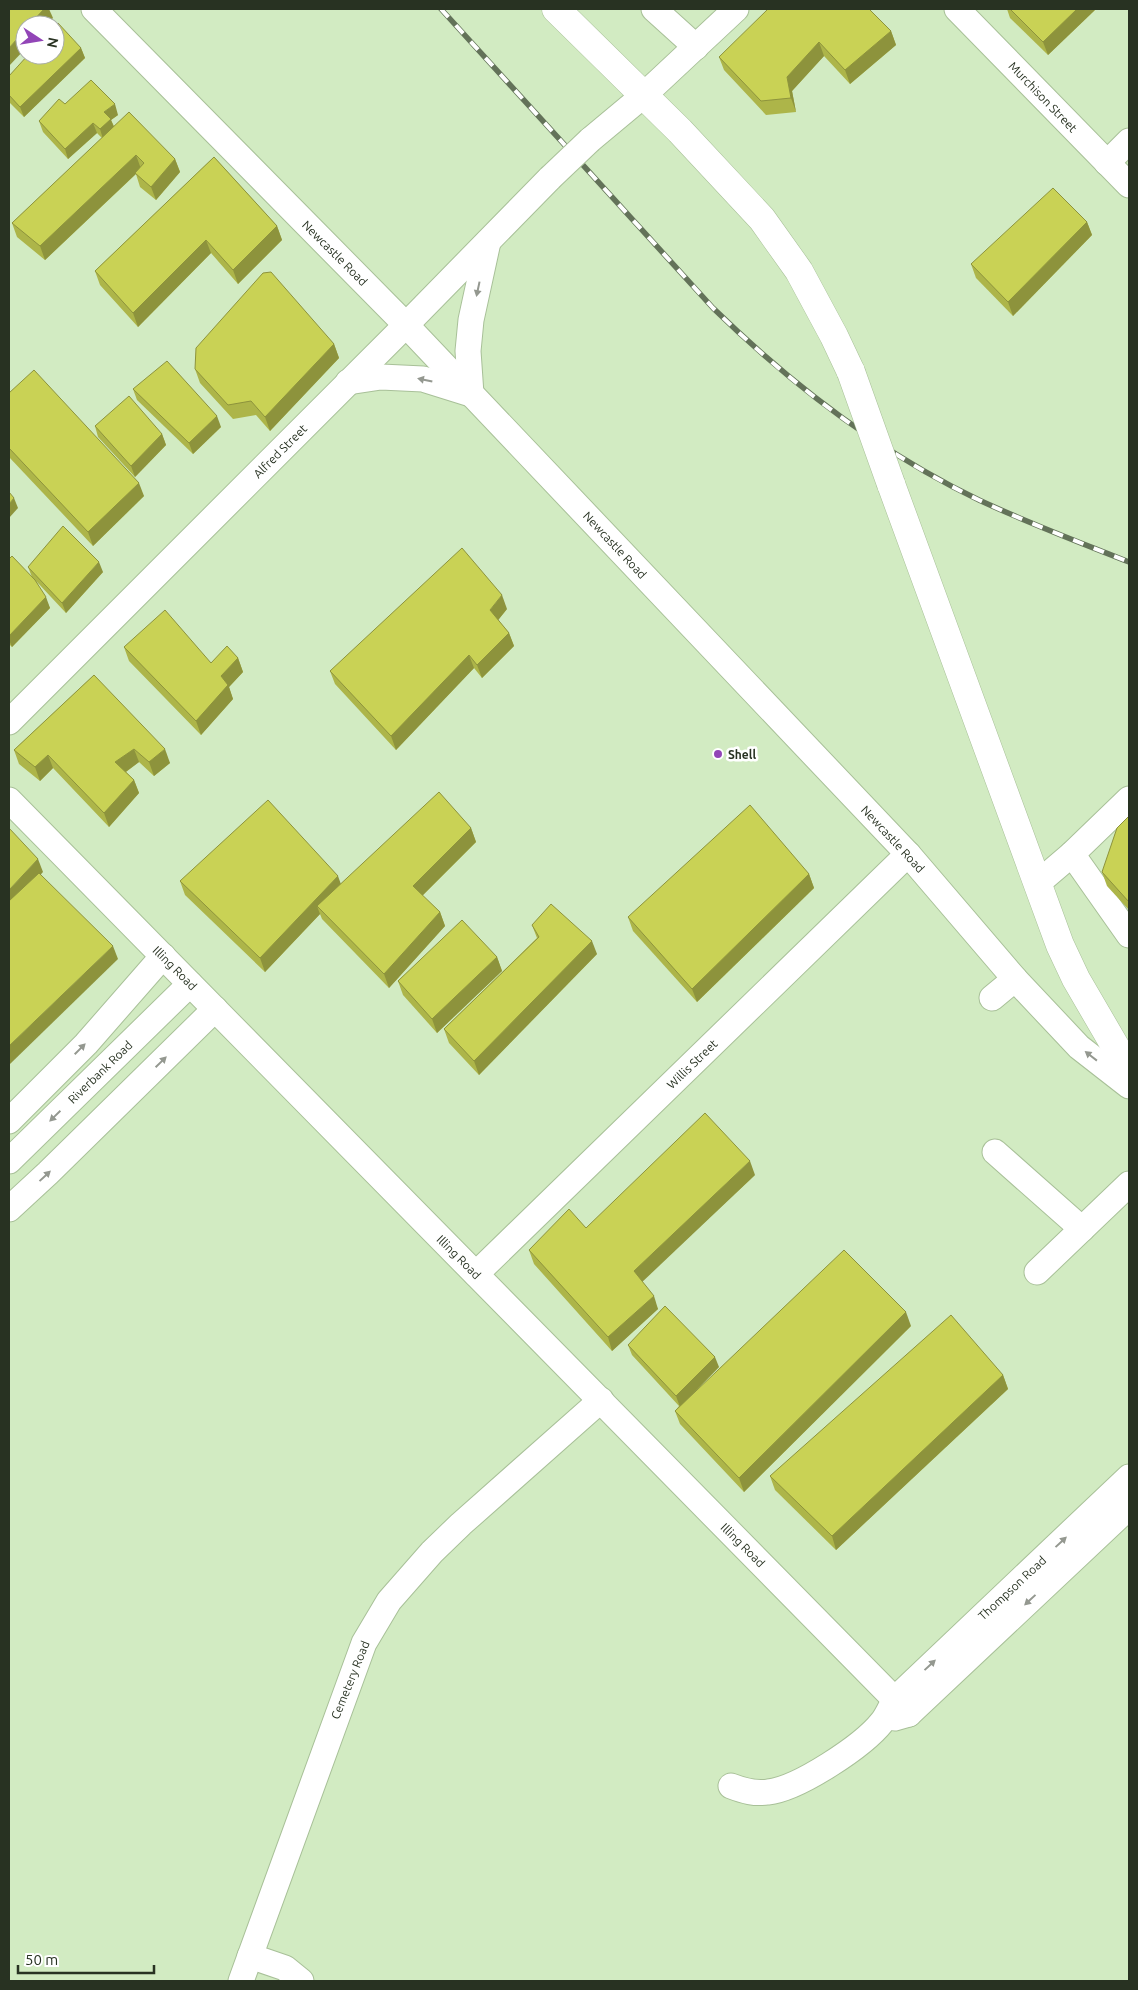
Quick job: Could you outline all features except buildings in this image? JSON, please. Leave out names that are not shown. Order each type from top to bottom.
[{"type":"highway","points":[[556,9],[725,178],[762,219],[799,271],[834,336],[850,372],[1060,945],[1076,979],[1125,1051]]},
{"type":"street","name":"Newcastle Road","points":[[94,9],[472,394],[908,854],[1014,979],[1079,1047],[1129,1086]]},
{"type":"street","points":[[654,9],[696,47]]},
{"type":"street","name":"Alfred Street","points":[[9,722],[406,325],[550,178],[590,140],[644,96],[736,9]]},
{"type":"street","name":"Murchison Street","points":[[957,9],[1129,185]]},
{"type":"street","points":[[1107,163],[1129,141]]},
{"type":"street","points":[[348,382],[381,377],[423,379],[472,394],[468,351],[471,320],[488,242]]},
{"type":"street","points":[[1038,883],[1072,854],[1129,799]]},
{"type":"street","name":"Illing Road","points":[[9,800],[902,1706]]},
{"type":"street","name":"Willis Street","points":[[476,1274],[908,854]]},
{"type":"street","points":[[1072,854],[1129,935]]},
{"type":"street","points":[[9,1121],[86,1044],[163,956]]},
{"type":"street","points":[[992,998],[1014,979]]},
{"type":"street","name":"Riverbank Road","points":[[9,1161],[190,984]]},
{"type":"street","points":[[9,1209],[215,1009]]},
{"type":"street","points":[[995,1152],[1082,1229]]},
{"type":"street","points":[[1037,1272],[1129,1184]]},
{"type":"street","name":"Cemetery Road","points":[[241,1981],[364,1643],[389,1601],[432,1552],[461,1524],[600,1400]]},
{"type":"street","name":"Thompson Road","points":[[902,1706],[1129,1477]]},
{"type":"street","name":"Thompson Road","points":[[902,1706],[1129,1507]]},
{"type":"street","points":[[731,1786],[749,1792],[770,1792],[792,1786],[821,1770],[850,1750],[902,1706]]},
{"type":"street","points":[[250,1956],[285,1968],[301,1981]]},
{"type":"railway","points":[[441,9],[713,308],[774,364],[806,390],[838,415],[906,461],[942,481],[1016,517],[1129,562]]},
{"type":"place","name":"Shell","points":[[718,754]]}]
